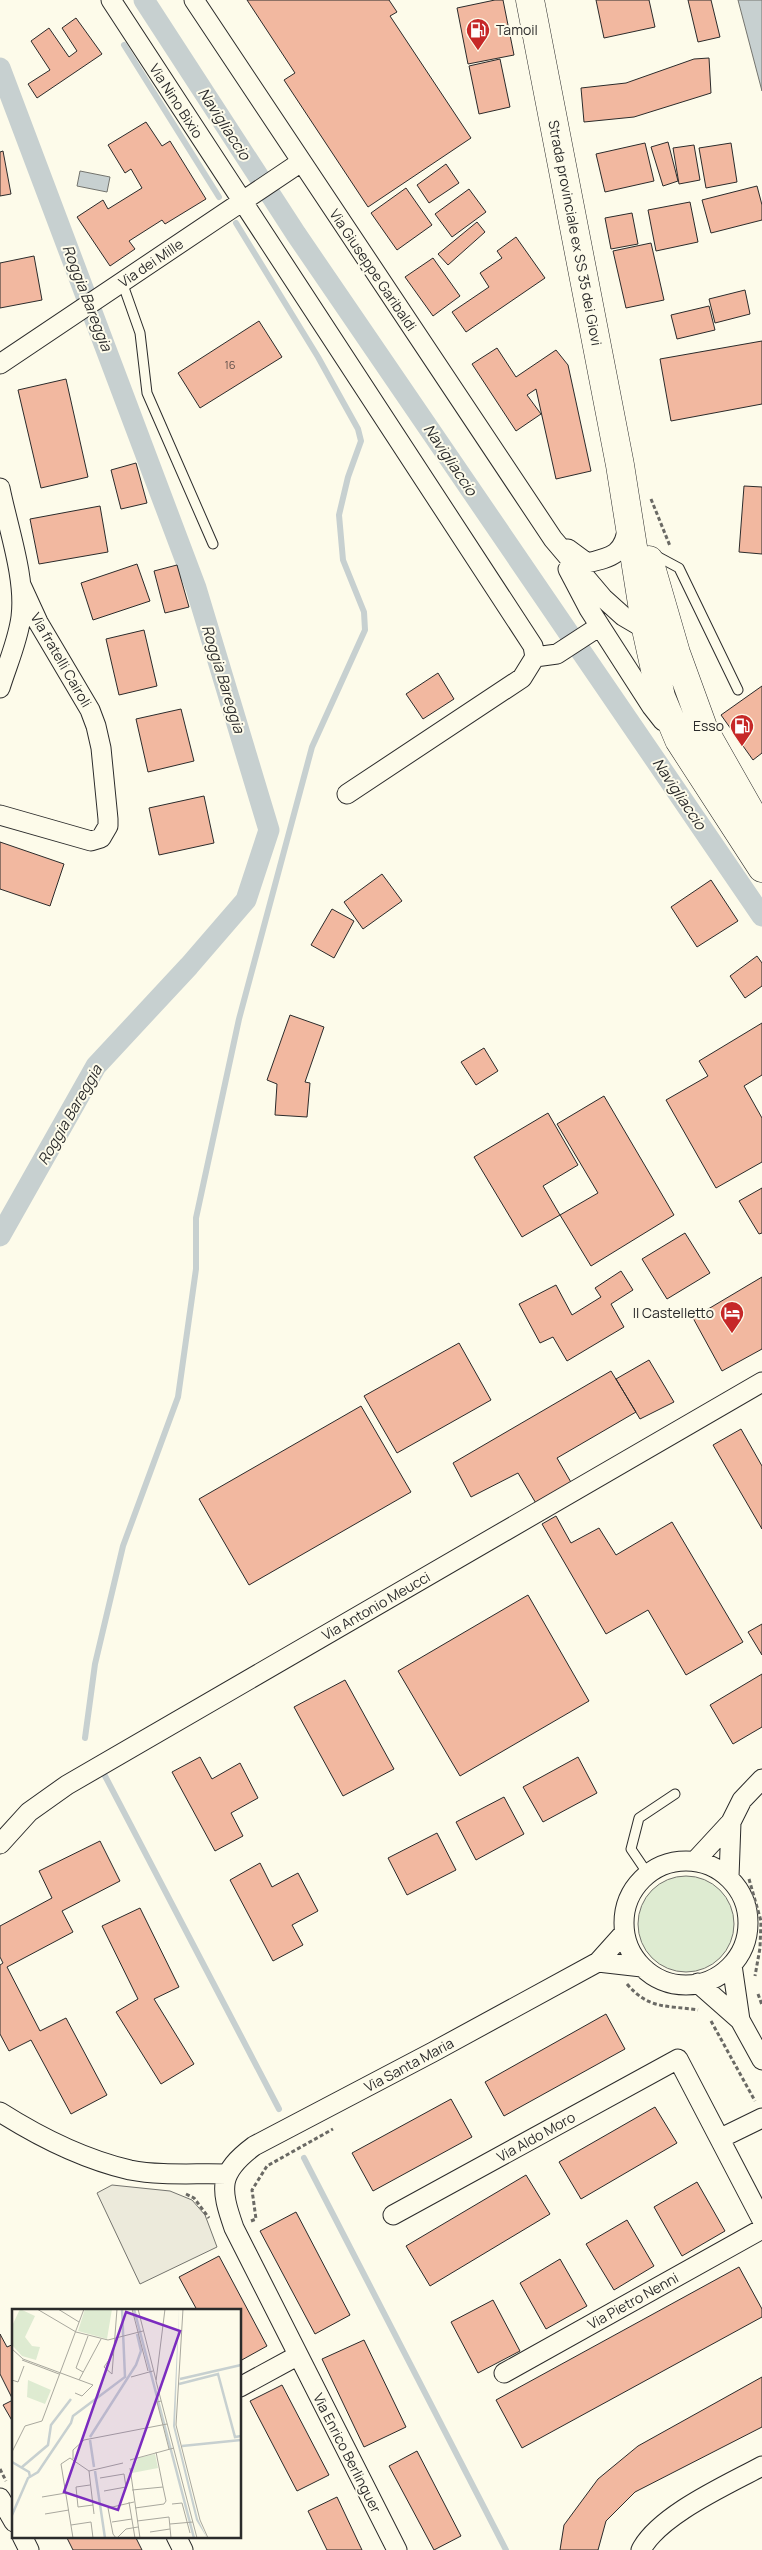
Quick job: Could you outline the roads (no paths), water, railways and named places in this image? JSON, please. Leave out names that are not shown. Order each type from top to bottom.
[{"type":"main road","name":"Strada provinciale ex SS 35 dei Giovi","points":[[530,0],[620,465],[646,629],[661,698],[679,740],[762,868]]},
{"type":"main road","name":"Strada provinciale ex SS 35 dei Giovi","points":[[620,465],[676,653],[704,730],[762,832]]},
{"type":"street","name":"Via Nino Bixio","points":[[111,0],[248,198],[528,636],[533,646],[535,658]]},
{"type":"street","name":"Via Giuseppe Garibaldi","points":[[194,0],[553,539]]},
{"type":"street","name":"Via dei Mille","points":[[0,364],[301,162]]},
{"type":"street","name":"Via fratelli Cairoli","points":[[0,488],[21,585],[22,610],[19,629],[0,688]]},
{"type":"street","points":[[553,539],[587,563],[609,558],[618,551],[626,541],[628,525]]},
{"type":"street","points":[[553,539],[603,598],[623,616],[646,629],[676,653]]},
{"type":"street","points":[[553,539],[589,609],[595,629],[652,707],[679,740]]},
{"type":"street","name":"Via fratelli Cairoli","points":[[0,815],[90,840],[101,838],[108,826],[101,748],[90,710],[38,622],[21,585]]},
{"type":"street","points":[[347,794],[522,678],[535,658],[557,654],[595,629]]},
{"type":"street","name":"Via Antonio Meucci","points":[[0,1844],[29,1812],[67,1785],[762,1382]]},
{"type":"street","points":[[695,1861],[731,1822],[742,1800],[762,1779]]},
{"type":"street","points":[[731,1822],[741,1893],[747,1911],[748,1930],[743,1949],[732,1965],[717,1977],[698,1984],[678,1984],[659,1979],[642,1967],[631,1951],[624,1933],[624,1913],[630,1895],[648,1874],[657,1868],[676,1861],[695,1861],[738,1874]]},
{"type":"street","name":"Via Santa Maria","points":[[227,2174],[237,2159],[254,2146],[598,1962],[624,1933]]},
{"type":"street","points":[[598,1962],[642,1967]]},
{"type":"street","points":[[732,1965],[740,2020],[762,2060]]},
{"type":"street","points":[[698,1984],[740,2020]]},
{"type":"street","name":"Via Aldo Moro","points":[[393,2216],[678,2059],[721,2138]]},
{"type":"street","points":[[0,2112],[57,2146],[131,2170],[227,2174]]},
{"type":"street","points":[[760,2112],[721,2138],[762,2220]]},
{"type":"street","name":"Via Enrico Berlinguer","points":[[227,2174],[223,2186],[224,2200],[234,2228],[297,2356],[397,2550]]},
{"type":"street","name":"Via Pietro Nenni","points":[[504,2373],[762,2229]]},
{"type":"street","points":[[241,2386],[297,2356]]},
{"type":"street","points":[[641,2550],[647,2538],[688,2506],[762,2466]]},
{"type":"street","points":[[0,2498],[12,2519]]},
{"type":"street","points":[[23,2538],[29,2550]]},
{"type":"street","points":[[177,2538],[183,2550]]},
{"type":"lane","points":[[122,282],[140,333],[146,393],[214,544]]},
{"type":"lane","points":[[646,550],[679,568],[738,690]]},
{"type":"lane","points":[[648,1874],[631,1849],[639,1818],[675,1794]]},
{"type":"waterway","name":"Navigliaccio","points":[[144,0],[296,234],[762,916]]},
{"type":"waterway","points":[[124,45],[219,197]]},
{"type":"waterway","name":"Roggia Bareggia","points":[[0,68],[196,588],[269,830],[246,900],[189,966],[96,1066],[0,1236]]},
{"type":"waterway","points":[[85,1738],[95,1664],[123,1546],[178,1397],[196,1269],[196,1218],[239,1019],[312,747],[365,630],[364,612],[343,560],[339,515],[348,477],[361,441],[358,429],[318,357],[236,223]]},
{"type":"waterway","points":[[104,1774],[279,2109]]},
{"type":"waterway","points":[[304,2158],[506,2550]]},
{"type":"place","name":"Tamoil","points":[[478,51]]},
{"type":"place","name":"Esso","points":[[742,747]]},
{"type":"place","name":"Il Castelletto","points":[[732,1334]]}]
